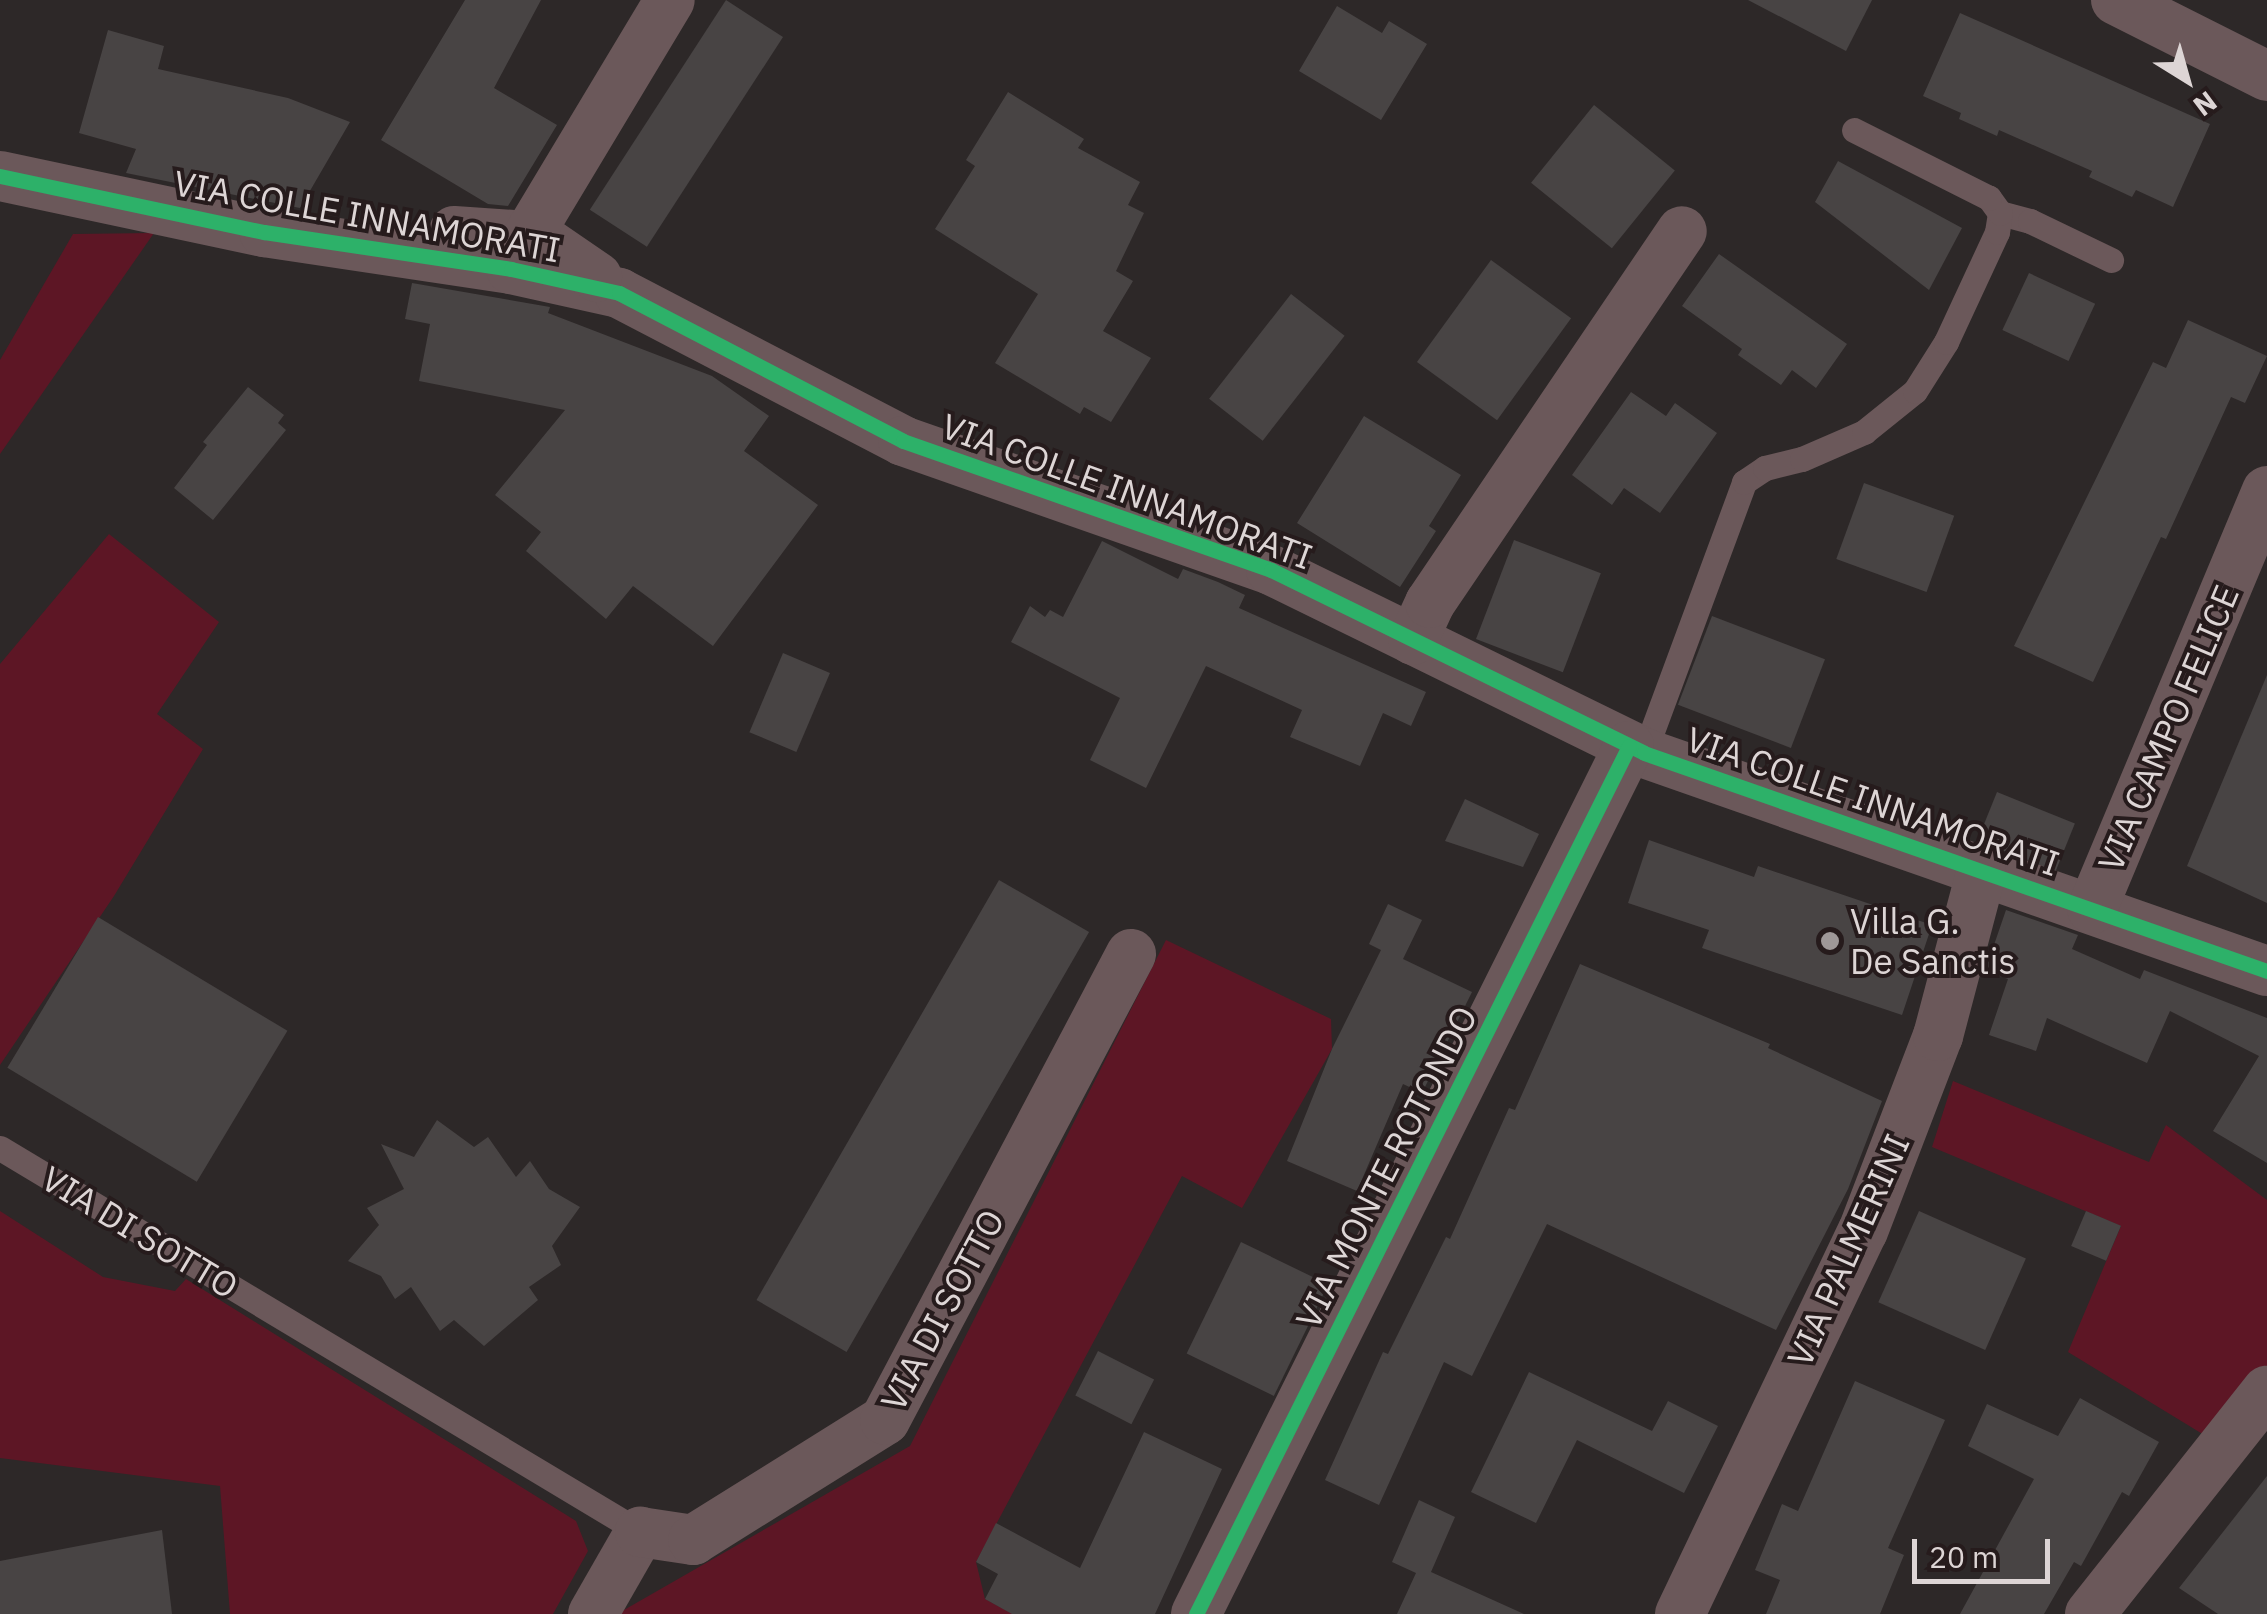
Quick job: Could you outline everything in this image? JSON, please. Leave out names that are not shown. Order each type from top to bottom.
[{"type":"street","points":[[528,236],[670,0]]},
{"type":"street","points":[[2116,0],[2267,76]]},
{"type":"street","name":"VIA COLLE INNAMORATI","points":[[0,176],[264,232],[511,269],[619,293],[903,441],[1270,570],[1637,749],[2267,971]]},
{"type":"street","points":[[357,244],[373,226],[528,236],[546,242],[619,293]]},
{"type":"street","points":[[1413,640],[1430,602],[1682,231]]},
{"type":"street","name":"VIA CAMPO FELICE","points":[[2092,909],[2267,491]]},
{"type":"street","name":"VIA MONTE ROTONDO","points":[[1196,1614],[1637,749]]},
{"type":"street","name":"VIA PALMERINI","points":[[1680,1614],[1863,1231],[1938,1036],[1981,873]]},
{"type":"street","name":"VIA DI SOTTO","points":[[640,1532],[693,1540],[886,1420],[1131,954]]},
{"type":"street","points":[[2090,1614],[2267,1391]]},
{"type":"street","points":[[593,1614],[640,1532]]},
{"type":"lane","points":[[1854,130],[1988,198],[2000,213],[2030,221],[2111,260]]},
{"type":"lane","points":[[1637,749],[1744,482],[1765,468],[1802,460],[1864,432],[1915,391],[1946,342],[1997,232],[2000,213]]},
{"type":"lane","name":"VIA DI SOTTO","points":[[0,1148],[640,1532]]},
{"type":"shaded area","points":[[154,233],[0,454],[0,360],[73,234]]},
{"type":"shaded area","points":[[109,534],[219,622],[157,714],[203,749],[114,896],[0,1065],[0,664]]},
{"type":"shaded area","points":[[1166,940],[1331,1019],[1332,1049],[1242,1208],[1182,1176],[976,1562],[985,1599],[1013,1614],[617,1614],[910,1446]]},
{"type":"shaded area","points":[[1953,1081],[2149,1162],[2166,1125],[2267,1200],[2267,1379],[2214,1441],[2068,1352],[2121,1226],[1932,1147]]},
{"type":"shaded area","points":[[0,1211],[103,1277],[175,1291],[186,1279],[576,1521],[588,1551],[553,1614],[230,1614],[220,1486],[0,1458]]},
{"type":"building","points":[[465,0],[541,0],[494,88],[557,125],[508,206],[488,204],[381,140]]},
{"type":"building","points":[[726,0],[783,37],[647,247],[590,210]]},
{"type":"building","points":[[1748,0],[1872,0],[1846,51]]},
{"type":"building","points":[[1337,6],[1382,33],[1389,21],[1427,44],[1381,120],[1299,71]]},
{"type":"building","points":[[1960,13],[2210,124],[2173,207],[2136,190],[2132,197],[2089,177],[2092,171],[1999,130],[1997,136],[1959,119],[1961,113],[1923,96]]},
{"type":"building","points":[[108,30],[164,46],[158,69],[288,98],[350,122],[300,208],[126,173],[136,149],[79,133]]},
{"type":"building","points":[[1008,92],[1084,139],[1078,148],[1140,182],[1128,205],[1144,213],[1116,271],[1133,281],[1103,331],[1151,358],[1111,422],[1084,407],[1080,414],[995,363],[1038,294],[935,229],[975,166],[966,160]]},
{"type":"building","points":[[1594,105],[1675,170],[1612,248],[1531,183]]},
{"type":"building","points":[[1838,161],[1962,228],[1929,290],[1815,202]]},
{"type":"building","points":[[1719,254],[1847,344],[1816,388],[1792,370],[1781,385],[1738,355],[1742,349],[1682,306]]},
{"type":"building","points":[[1491,260],[1571,318],[1497,420],[1417,362]]},
{"type":"building","points":[[2029,273],[2095,304],[2069,361],[2002,330]]},
{"type":"building","points":[[412,283],[550,307],[548,313],[712,376],[769,416],[744,451],[818,505],[713,646],[633,586],[606,619],[526,551],[541,532],[495,495],[565,410],[419,381],[430,324],[405,319]]},
{"type":"building","points":[[1291,294],[1345,336],[1263,441],[1209,399]]},
{"type":"building","points":[[2188,320],[2267,356],[2245,403],[2231,397],[2166,539],[2161,537],[2093,682],[2014,646],[2153,362],[2166,368]]},
{"type":"building","points":[[248,387],[284,415],[278,423],[286,430],[213,520],[174,488],[207,445],[203,442]]},
{"type":"building","points":[[1631,392],[1666,416],[1675,403],[1717,433],[1660,513],[1624,488],[1612,505],[1572,475]]},
{"type":"building","points":[[1364,416],[1461,475],[1429,526],[1436,531],[1400,587],[1297,523]]},
{"type":"building","points":[[1864,483],[1954,516],[1927,592],[1836,559]]},
{"type":"building","points":[[1514,540],[1601,573],[1563,672],[1476,639]]},
{"type":"building","points":[[1102,541],[1178,579],[1183,569],[1218,582],[1245,595],[1239,608],[1426,692],[1411,726],[1383,713],[1360,766],[1290,737],[1302,710],[1206,666],[1146,788],[1090,760],[1120,698],[1011,642],[1030,606],[1045,617],[1050,610],[1063,617]]},
{"type":"building","points":[[1712,616],[1825,659],[1791,748],[1678,705]]},
{"type":"building","points":[[783,653],[830,673],[796,752],[749,732]]},
{"type":"building","points":[[2267,675],[2267,903],[2187,866]]},
{"type":"building","points":[[1997,792],[2075,823],[2055,872],[1978,840]]},
{"type":"building","points":[[1465,799],[1539,834],[1523,867],[1445,841]]},
{"type":"building","name":"Villa G. De Sanctis","points":[[1649,840],[1754,877],[1758,866],[1932,925],[1902,1015],[1702,948],[1709,930],[1628,903]]},
{"type":"building","points":[[999,880],[1089,932],[847,1352],[757,1300]]},
{"type":"building","points":[[1388,904],[1422,920],[1403,959],[1472,992],[1422,1093],[1403,1084],[1357,1191],[1287,1161],[1332,1049],[1381,950],[1369,944]]},
{"type":"building","points":[[2006,910],[2078,935],[2072,949],[2140,979],[2144,970],[2267,1018],[2267,1163],[2213,1131],[2259,1056],[2170,1011],[2147,1063],[2047,1018],[2036,1051],[1989,1035],[2008,979],[1985,971]]},
{"type":"building","points":[[98,917],[287,1031],[197,1182],[7,1068]]},
{"type":"building","points":[[1580,964],[1770,1044],[1768,1048],[1882,1101],[1848,1189],[1776,1330],[1547,1224],[1472,1376],[1444,1362],[1379,1505],[1325,1480],[1383,1352],[1388,1354],[1446,1237],[1450,1239],[1509,1108],[1515,1110]]},
{"type":"building","points":[[437,1120],[474,1147],[488,1137],[516,1177],[530,1161],[549,1189],[580,1207],[552,1246],[561,1265],[529,1287],[538,1300],[484,1346],[454,1320],[440,1331],[411,1287],[395,1299],[381,1276],[348,1261],[379,1225],[367,1208],[404,1189],[381,1144],[414,1157]]},
{"type":"building","points":[[1919,1211],[2026,1259],[1985,1350],[1878,1302]]},
{"type":"building","points":[[2086,1211],[2121,1226],[2106,1261],[2071,1246]]},
{"type":"building","points":[[1241,1242],[1328,1285],[1274,1396],[1187,1353]]},
{"type":"building","points":[[1098,1351],[1154,1380],[1131,1424],[1075,1396]]},
{"type":"building","points":[[1529,1372],[1652,1431],[1668,1401],[1718,1426],[1684,1493],[1577,1440],[1536,1523],[1471,1492]]},
{"type":"building","points":[[1855,1381],[1945,1420],[1888,1548],[1904,1555],[1880,1614],[1766,1614],[1780,1580],[1755,1570],[1782,1504],[1798,1511]]},
{"type":"building","points":[[2080,1398],[2159,1442],[2129,1496],[2122,1492],[2081,1566],[2074,1562],[2044,1614],[1960,1614],[2034,1479],[1968,1446],[1987,1404],[2058,1436]]},
{"type":"building","points":[[1144,1432],[1222,1469],[1155,1614],[1012,1614],[985,1599],[998,1574],[976,1562],[996,1523],[1080,1568]]},
{"type":"building","points":[[2267,1476],[2267,1614],[2218,1614],[2179,1588]]},
{"type":"building","points":[[1419,1500],[1455,1517],[1431,1572],[1524,1614],[1397,1614],[1416,1573],[1392,1562]]},
{"type":"building","points":[[162,1530],[172,1614],[0,1614],[0,1561]]},
{"type":"cycle path","points":[[0,176],[264,232],[511,269],[619,293],[903,441],[1271,570],[1644,753],[2267,971]]},
{"type":"cycle path","points":[[1196,1614],[1629,746]]},
{"type":"place","name":"Villa G. De Sanctis","points":[[1830,941]]}]
